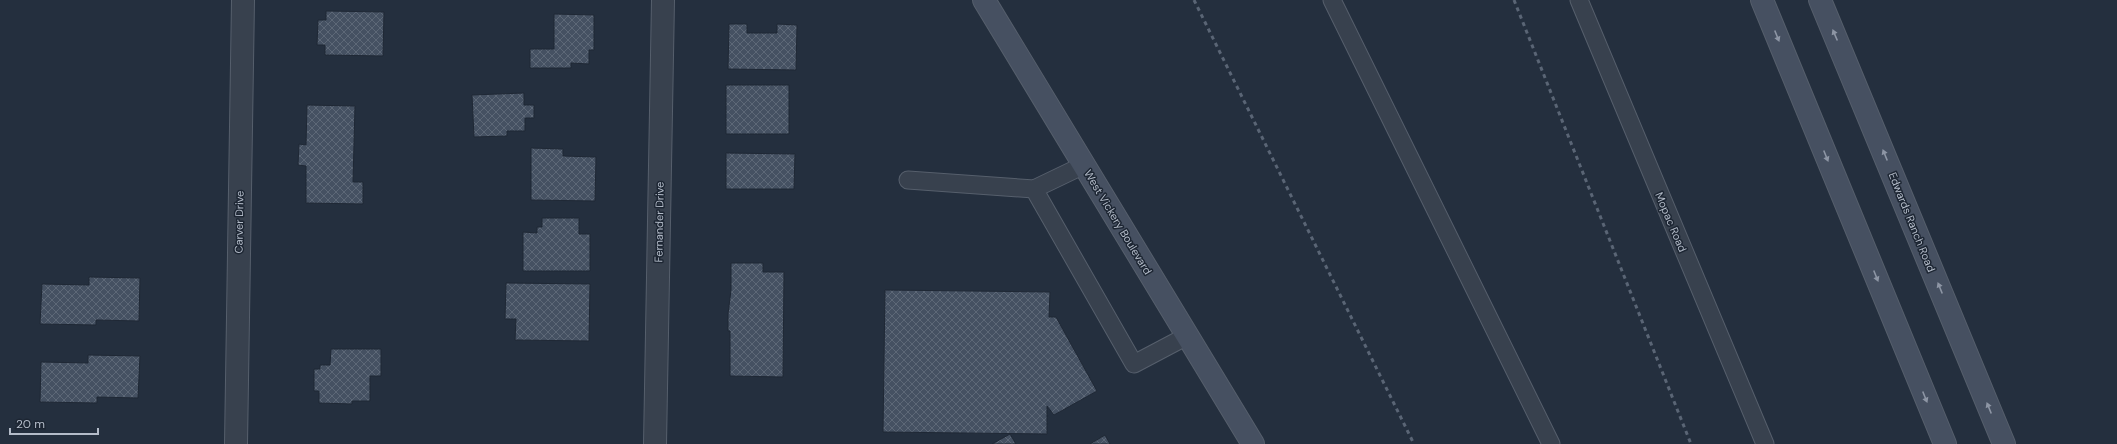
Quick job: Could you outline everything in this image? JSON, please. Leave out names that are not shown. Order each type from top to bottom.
[{"type":"street","name":"Carver Drive","points":[[236,444],[243,0]]},
{"type":"street","name":"Fernander Drive","points":[[655,444],[663,0]]},
{"type":"street","name":"West Vickery Boulevard","points":[[984,0],[1250,443]]},
{"type":"street","points":[[1762,0],[1945,444]]},
{"type":"street","name":"Edwards Ranch Road","points":[[1820,0],[2004,444]]},
{"type":"lane","points":[[1332,0],[1551,444]]},
{"type":"lane","name":"Mopac Road","points":[[1580,0],[1765,444]]},
{"type":"lane","points":[[908,180],[1034,189],[1084,165]]},
{"type":"lane","points":[[1034,189],[1134,364],[1187,336]]},
{"type":"building","points":[[326,11],[384,12],[383,56],[325,55],[325,45],[317,45],[318,20],[326,20]]},
{"type":"building","points":[[554,14],[594,15],[594,50],[589,50],[589,64],[571,63],[571,68],[530,68],[530,49],[554,49]]},
{"type":"building","points":[[729,24],[747,24],[747,33],[777,33],[777,24],[797,25],[796,70],[728,69]]},
{"type":"building","points":[[726,85],[789,85],[789,134],[726,134]]},
{"type":"building","points":[[524,93],[524,105],[534,105],[534,118],[525,118],[525,131],[507,131],[507,136],[474,137],[472,95]]},
{"type":"building","points":[[307,105],[355,106],[353,182],[363,182],[363,204],[306,203],[306,166],[298,165],[299,144],[306,145]]},
{"type":"building","points":[[531,148],[563,149],[563,156],[596,157],[595,201],[531,200]]},
{"type":"building","points":[[726,153],[795,154],[794,189],[726,189]]},
{"type":"building","points":[[542,218],[579,218],[579,234],[590,234],[590,271],[523,271],[523,232],[537,233],[537,227],[542,227]]},
{"type":"building","points":[[731,263],[763,263],[763,272],[784,272],[783,377],[730,376],[730,331],[728,331],[728,314],[731,290]]},
{"type":"building","points":[[89,277],[140,278],[139,321],[96,320],[96,325],[40,324],[42,284],[89,285]]},
{"type":"building","points":[[506,283],[590,284],[589,341],[515,340],[516,319],[505,319]]},
{"type":"building","points":[[885,290],[1050,292],[1049,317],[1056,317],[1097,391],[1054,415],[1047,406],[1047,434],[883,432]]},
{"type":"building","points":[[331,349],[381,349],[381,376],[370,376],[370,401],[352,401],[352,404],[319,403],[319,391],[314,391],[314,369],[320,369],[320,365],[330,365]]},
{"type":"building","points":[[88,355],[140,356],[138,398],[97,397],[97,403],[40,402],[41,362],[88,363]]},
{"type":"building","points":[[1010,434],[1016,444],[992,444]]},
{"type":"building","points":[[1105,435],[1110,444],[1090,444]]},
{"type":"railway","points":[[1194,0],[1414,444]]},
{"type":"railway","points":[[1514,0],[1691,444]]}]
